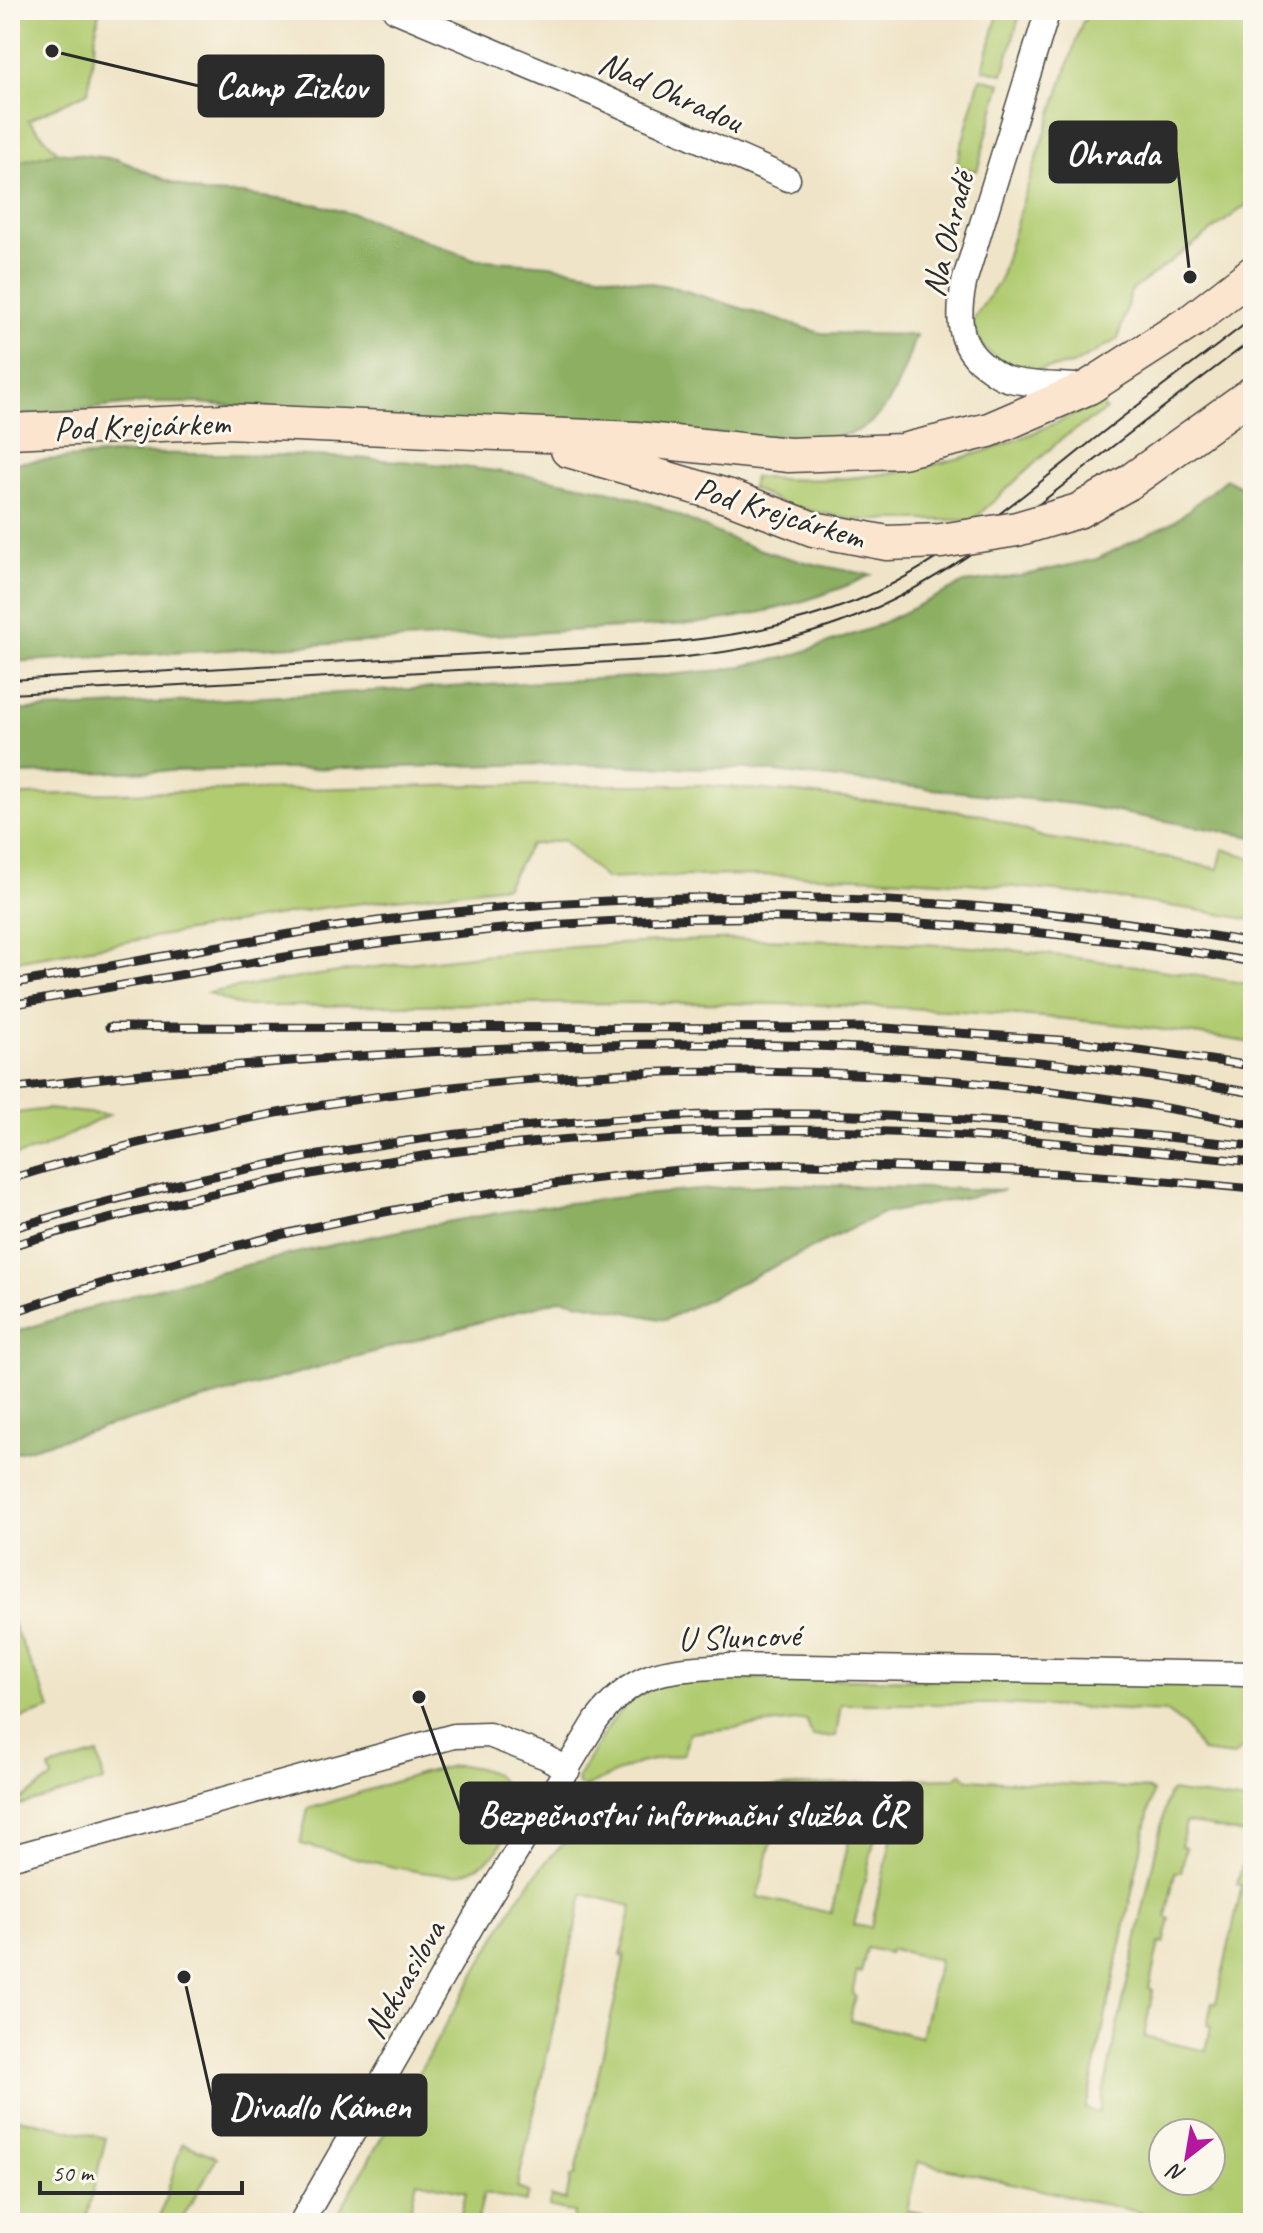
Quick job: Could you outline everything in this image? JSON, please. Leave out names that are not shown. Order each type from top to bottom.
[{"type":"main road","name":"Pod Krejcárkem","points":[[10,431],[226,421],[636,439],[789,455],[902,451],[989,430],[1089,387],[1193,320],[1253,273]]},
{"type":"main road","name":"Pod Krejcárkem","points":[[514,435],[730,497],[813,529],[887,543],[941,541],[1017,529],[1078,511],[1128,483],[1253,393]]},
{"type":"street","name":"Nad Ohradou","points":[[395,10],[788,179]]},
{"type":"street","name":"Na Ohradě","points":[[1048,10],[965,279],[960,301],[960,327],[967,347],[978,361],[1010,380],[1089,387]]},
{"type":"street","name":"U Sluncové","points":[[568,1770],[612,1700],[638,1681],[667,1670],[729,1666],[1253,1674]]},
{"type":"street","points":[[10,1858],[454,1736],[489,1735],[546,1757],[568,1770]]},
{"type":"street","name":"Nekvasilova","points":[[301,2223],[476,1918],[568,1770]]},
{"type":"green space","points":[[10,10],[99,10],[88,92],[28,120],[58,152],[10,164]]},
{"type":"green space","points":[[999,10],[1021,10],[1003,74],[983,69]]},
{"type":"green space","points":[[1093,10],[1206,10],[1253,19],[1253,200],[1131,291],[1118,339],[1072,365],[1035,370],[998,360],[981,345],[972,321],[999,282],[1082,23]]},
{"type":"green space","points":[[980,78],[1001,83],[977,171],[956,166]]},
{"type":"green space","points":[[58,152],[117,159],[203,193],[242,194],[320,205],[363,217],[474,259],[549,265],[673,287],[821,333],[916,335],[896,390],[880,414],[857,431],[819,438],[424,424],[199,403],[143,403],[10,417],[10,164]]},
{"type":"green space","points":[[1100,404],[1106,410],[1061,439],[973,520],[853,520],[785,505],[751,488],[754,477],[845,478],[934,465],[1006,444]]},
{"type":"green space","points":[[115,454],[361,458],[545,478],[623,494],[773,554],[871,575],[783,607],[691,624],[10,662],[10,463]]},
{"type":"green space","points":[[1226,479],[1253,492],[1253,837],[1073,804],[746,769],[555,764],[10,774],[10,711],[668,675],[722,670],[788,657],[872,628],[964,583],[1020,576],[1097,559],[1175,521]]},
{"type":"green space","points":[[477,785],[700,785],[789,792],[981,814],[1042,837],[1218,869],[1223,849],[1253,858],[1253,920],[1092,895],[931,880],[769,875],[606,879],[563,840],[530,845],[506,886],[321,908],[10,962],[10,798],[24,795]]},
{"type":"green space","points":[[752,939],[1008,950],[1249,984],[1253,985],[1253,1043],[1127,1025],[875,1007],[622,1003],[241,1006],[207,993],[343,971],[478,955],[615,944]]},
{"type":"green space","points":[[47,1109],[109,1115],[41,1149],[10,1157],[10,1114]]},
{"type":"green space","points":[[775,1184],[1004,1190],[881,1214],[665,1320],[562,1299],[10,1454],[10,1334],[193,1279],[379,1235],[571,1203]]},
{"type":"green space","points":[[10,1618],[51,1709],[10,1722]]},
{"type":"green space","points":[[699,1678],[1253,1686],[1253,1740],[1233,1756],[1202,1752],[1184,1725],[1166,1712],[1001,1704],[841,1704],[836,1736],[813,1737],[806,1720],[689,1733],[684,1754],[639,1763],[585,1787],[578,1785],[577,1779],[602,1737],[633,1699],[662,1684]]},
{"type":"green space","points":[[98,1754],[104,1781],[10,1808],[10,1802],[22,1799],[52,1778],[49,1768]]},
{"type":"green space","points":[[457,1765],[478,1768],[497,1777],[504,1785],[510,1805],[507,1827],[499,1847],[474,1868],[448,1875],[430,1873],[300,1844],[308,1809]]},
{"type":"green space","points":[[962,1773],[967,1779],[1148,1789],[1153,1792],[1086,2109],[1099,2113],[1168,1794],[1171,1791],[1253,1803],[1253,1836],[1186,1822],[1181,1846],[1186,1847],[1181,1872],[1175,1872],[1166,1917],[1170,1919],[1164,1944],[1159,1943],[1149,1988],[1153,1990],[1144,2037],[1206,2051],[1211,2026],[1207,2025],[1212,2002],[1216,2003],[1242,1885],[1237,1884],[1253,1840],[1253,2223],[1188,2223],[918,2162],[907,2210],[964,2223],[572,2223],[574,2213],[549,2207],[551,2197],[566,2200],[571,2176],[575,2176],[625,1956],[621,1955],[632,1906],[583,1894],[517,2188],[529,2192],[526,2202],[484,2193],[477,2223],[459,2223],[466,2192],[417,2181],[407,2223],[333,2223],[518,1898],[540,1868],[566,1842],[610,1814],[659,1799],[711,1792],[885,1781],[888,1783],[854,1925],[871,1928],[904,1784],[908,1779],[956,1778]],"holes":[[[800,1825],[849,1837],[831,1913],[758,1897],[775,1826],[798,1831]],[[867,1948],[889,1953],[891,1949],[939,1960],[921,2037],[850,2020],[857,1972],[861,1973]]]},
{"type":"green space","points":[[10,2116],[106,2138],[85,2223],[10,2223]]},
{"type":"green space","points":[[182,2143],[217,2157],[180,2223],[158,2223]]},
{"type":"tram line","points":[[10,680],[654,644],[731,635],[806,618],[888,586],[949,550],[1253,318]]},
{"type":"tram line","points":[[10,694],[666,659],[743,649],[794,638],[867,612],[932,579],[1022,517],[1253,339]]},
{"type":"railway","points":[[10,984],[281,935],[390,919],[546,904],[648,899],[749,897],[951,905],[1153,926],[1253,943]]},
{"type":"railway","points":[[10,1005],[336,949],[546,925],[648,920],[749,918],[951,925],[1153,946],[1253,962]]},
{"type":"railway","points":[[109,1027],[885,1028],[1074,1041],[1253,1066]]},
{"type":"railway","points":[[10,1089],[110,1077],[410,1053],[727,1044],[833,1047],[1043,1062],[1148,1075],[1253,1093]]},
{"type":"railway","points":[[10,1179],[134,1144],[261,1116],[389,1095],[518,1080],[647,1073],[777,1071],[906,1077],[1090,1096],[1253,1125]]},
{"type":"railway","points":[[10,1229],[204,1178],[302,1158],[500,1129],[600,1120],[800,1114],[913,1117],[1084,1129],[1253,1146]]},
{"type":"railway","points":[[10,1246],[106,1219],[300,1176],[496,1146],[595,1137],[794,1130],[909,1133],[1081,1145],[1253,1162]]},
{"type":"railway","points":[[10,1313],[196,1256],[386,1212],[482,1195],[675,1170],[772,1164],[943,1168],[1076,1174],[1253,1189]]},
{"type":"place","name":"Camp Zizkov","points":[[52,51]]},
{"type":"place","name":"Ohrada","points":[[1190,277]]},
{"type":"place","name":"Bezpečnostní informační služba ČR","points":[[419,1697]]},
{"type":"place","name":"Divadlo Kámen","points":[[184,1977]]}]
